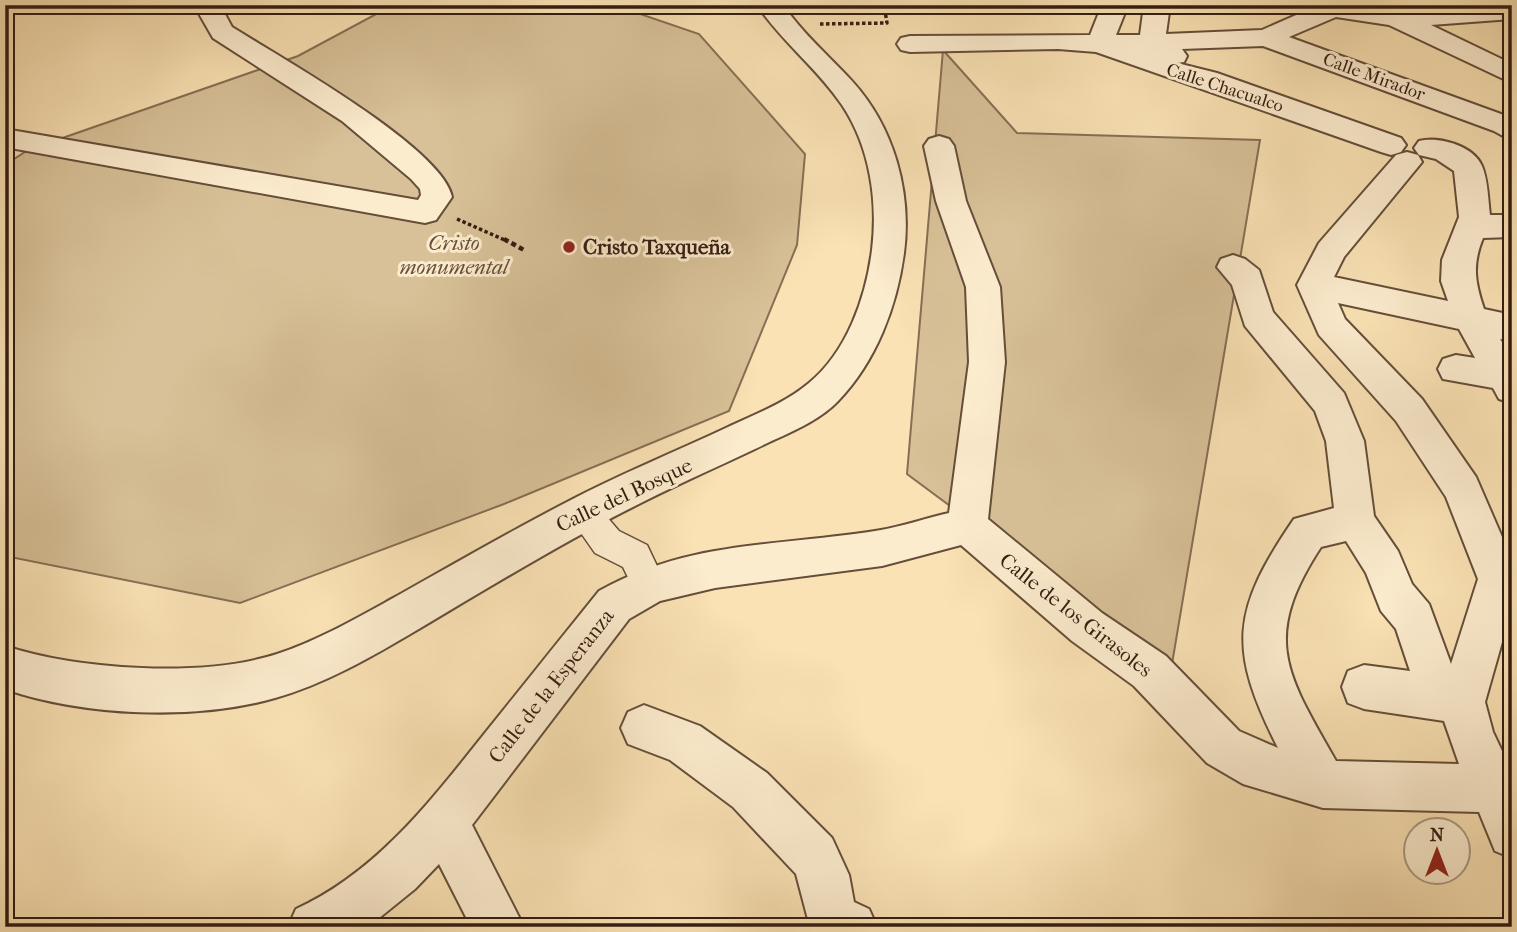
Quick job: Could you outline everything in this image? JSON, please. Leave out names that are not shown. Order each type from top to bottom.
[{"type":"street","points":[[5,138],[425,212],[437,197],[435,186],[422,172],[352,115],[222,32],[207,5]]},
{"type":"street","points":[[1100,44],[1113,10],[1110,5]]},
{"type":"street","points":[[1152,41],[1157,5]]},
{"type":"street","points":[[1266,38],[1274,5]]},
{"type":"street","points":[[910,44],[1058,41],[1100,44],[1266,38],[1339,7],[1356,14],[1395,18],[1473,10],[1512,11]]},
{"type":"street","points":[[1473,10],[1512,30]]},
{"type":"street","name":"Calle del Bosque","points":[[5,667],[37,678],[165,692],[230,686],[277,676],[352,644],[583,513],[790,415],[824,391],[850,357],[876,307],[891,247],[890,204],[882,162],[872,133],[854,102],[776,14]]},
{"type":"street","points":[[1395,18],[1512,75]]},
{"type":"street","name":"Calle Mirador","points":[[1266,38],[1406,87],[1504,125],[1512,132]]},
{"type":"street","points":[[1152,41],[1207,79]]},
{"type":"street","name":"Calle Chacualco","points":[[1100,44],[1177,73],[1207,79],[1409,152]]},
{"type":"street","points":[[939,146],[951,201],[983,287],[987,362],[967,526]]},
{"type":"street","points":[[1452,700],[1499,579],[1462,489],[1409,410],[1331,326],[1314,285],[1331,251],[1409,152],[1444,151],[1468,167],[1474,200],[1471,227],[1458,260],[1460,290],[1470,318],[1509,383]]},
{"type":"street","points":[[1471,227],[1512,226]]},
{"type":"street","points":[[1233,267],[1247,279],[1257,317],[1331,404],[1345,441],[1355,521],[1383,564],[1396,597],[1414,618],[1470,734],[1512,834]]},
{"type":"street","points":[[1314,285],[1512,328]]},
{"type":"street","points":[[1456,369],[1509,383]]},
{"type":"street","points":[[583,513],[607,541],[635,556],[649,585]]},
{"type":"street","points":[[1323,784],[1287,718],[1264,653],[1265,615],[1288,562],[1308,532],[1355,521]]},
{"type":"street","name":"Calle de la Esperanza","points":[[314,927],[338,919],[348,911],[394,873],[444,822],[614,605],[649,585],[715,569],[882,548],[967,526]]},
{"type":"street","name":"Calle de los Girasoles","points":[[967,526],[1087,627],[1150,671],[1223,747],[1260,767],[1323,784],[1494,789]]},
{"type":"street","points":[[1364,687],[1452,700]]},
{"type":"street","points":[[644,728],[684,742],[750,790],[814,856],[824,875],[837,924]]},
{"type":"street","points":[[444,822],[498,927]]},
{"type":"path","points":[[776,14],[887,23],[884,5]]},
{"type":"path","points":[[425,212],[474,224],[524,250]]},
{"type":"green space","name":"Cristo monumental","points":[[393,5],[614,5],[699,34],[805,154],[797,245],[729,411],[504,504],[240,603],[5,556],[5,165],[28,150],[298,56]]},
{"type":"green space","points":[[943,50],[1017,133],[1260,140],[1171,670],[907,474]]},
{"type":"place","name":"Cristo Taxqueña","points":[[569,247]]}]
